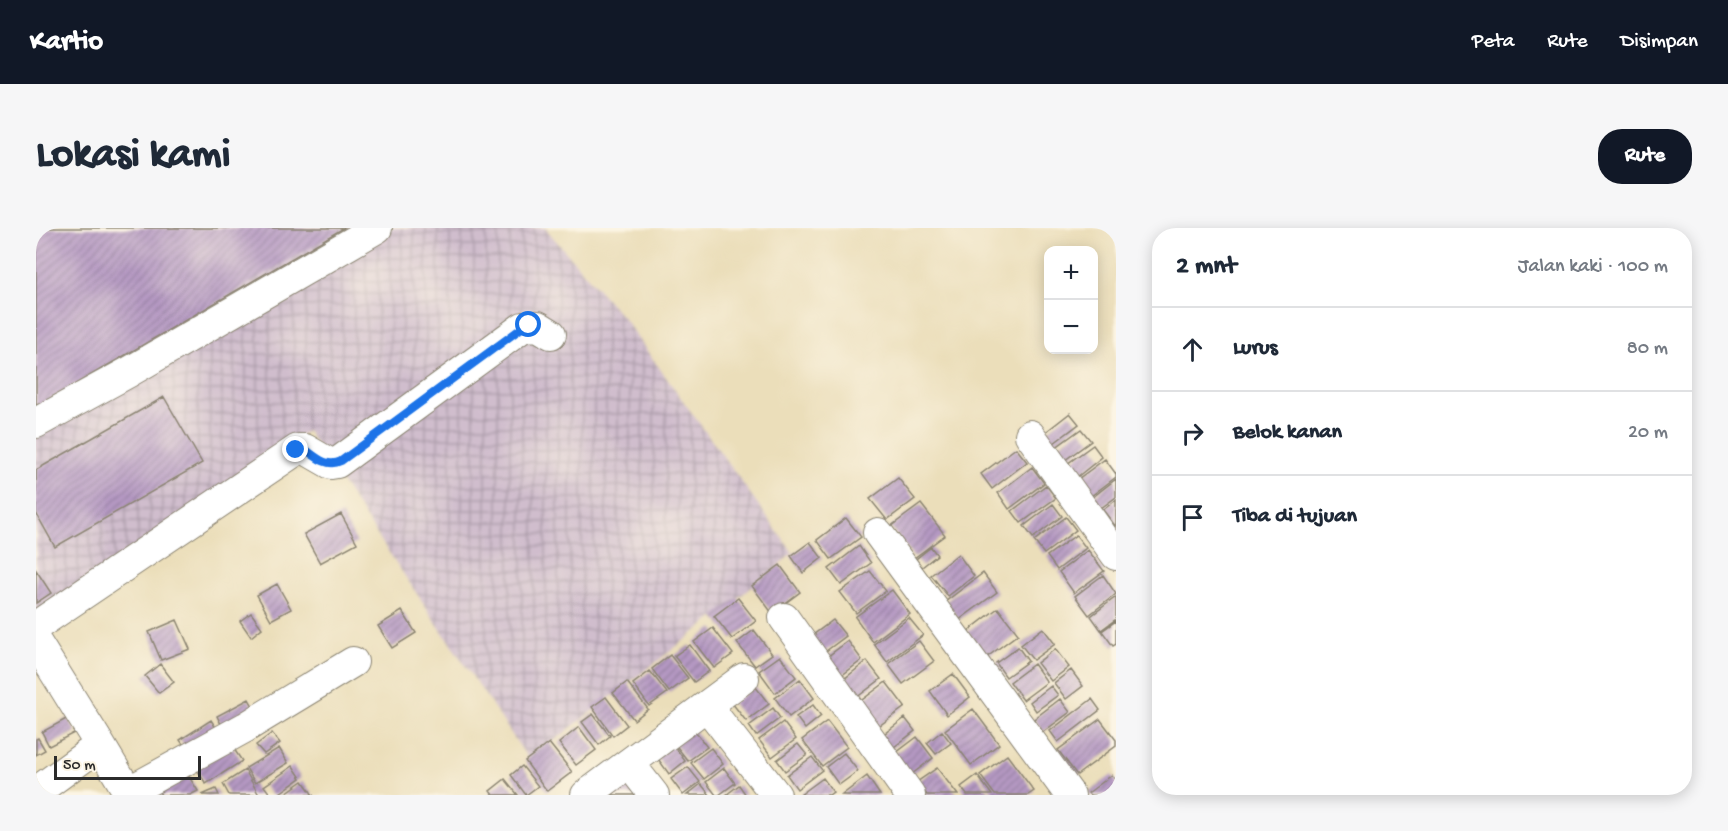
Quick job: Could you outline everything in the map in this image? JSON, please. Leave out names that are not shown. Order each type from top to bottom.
[{"type":"street","points":[[36,423],[129,372],[377,228]]},
{"type":"street","points":[[36,626],[298,449],[305,449],[322,461],[331,464],[338,463],[523,327],[538,326],[551,334]]},
{"type":"street","points":[[1030,435],[1116,555]]},
{"type":"street","points":[[878,533],[1070,795]]},
{"type":"street","points":[[784,618],[910,795]]},
{"type":"street","points":[[36,642],[129,793],[246,727],[353,662]]},
{"type":"street","points":[[586,795],[744,678]]},
{"type":"street","points":[[707,706],[776,795]]},
{"type":"street","points":[[36,792],[100,745]]},
{"type":"street","points":[[630,763],[654,795]]},
{"type":"shaded area","points":[[36,228],[545,228],[624,319],[793,553],[716,616],[529,760],[307,431],[36,617]]},
{"type":"building","points":[[36,228],[344,228],[36,407]]},
{"type":"building","points":[[164,397],[202,463],[55,547],[36,513],[36,470]]},
{"type":"building","points":[[1070,413],[1079,424],[1050,446],[1042,435]]},
{"type":"building","points":[[1081,429],[1091,441],[1065,460],[1055,448]]},
{"type":"building","points":[[1093,445],[1102,457],[1077,477],[1067,464]]},
{"type":"building","points":[[1016,448],[1027,462],[992,489],[981,474]]},
{"type":"building","points":[[1105,459],[1116,477],[1091,496],[1078,479]]},
{"type":"building","points":[[1032,467],[1044,483],[1009,509],[998,493]]},
{"type":"building","points":[[898,478],[915,499],[887,520],[870,499]]},
{"type":"building","points":[[1116,479],[1116,497],[1101,508],[1093,497]]},
{"type":"building","points":[[1046,485],[1056,498],[1021,523],[1012,511]]},
{"type":"building","points":[[1116,500],[1116,527],[1103,510]]},
{"type":"building","points":[[921,504],[945,535],[914,558],[890,527]]},
{"type":"building","points":[[1053,504],[1062,516],[1033,538],[1024,526]]},
{"type":"building","points":[[341,514],[357,543],[320,563],[304,534]]},
{"type":"building","points":[[1066,517],[1076,530],[1044,554],[1034,541]]},
{"type":"building","points":[[846,518],[861,537],[831,559],[817,540]]},
{"type":"building","points":[[1076,535],[1086,548],[1057,570],[1047,556]]},
{"type":"building","points":[[810,542],[822,558],[803,573],[791,556]]},
{"type":"building","points":[[859,546],[871,563],[841,585],[829,569]]},
{"type":"building","points":[[931,547],[937,555],[922,567],[916,559]]},
{"type":"building","points":[[1088,550],[1104,571],[1074,593],[1059,572]]},
{"type":"building","points":[[958,554],[974,576],[948,596],[931,575]]},
{"type":"building","points":[[780,565],[800,592],[772,613],[752,586]]},
{"type":"building","points":[[36,570],[51,593],[36,603]]},
{"type":"building","points":[[870,571],[886,591],[856,613],[840,592]]},
{"type":"building","points":[[983,573],[997,592],[959,620],[945,602]]},
{"type":"building","points":[[1103,575],[1116,594],[1089,615],[1075,596]]},
{"type":"building","points":[[277,584],[291,609],[271,620],[257,595]]},
{"type":"building","points":[[892,590],[910,614],[873,642],[855,617]]},
{"type":"building","points":[[1116,597],[1116,619],[1101,630],[1091,616]]},
{"type":"building","points":[[738,598],[756,621],[732,639],[714,616]]},
{"type":"building","points":[[998,608],[1018,634],[987,657],[967,632]]},
{"type":"building","points":[[402,611],[416,633],[392,648],[378,626]]},
{"type":"building","points":[[251,613],[262,628],[251,637],[240,621]]},
{"type":"building","points":[[909,618],[923,635],[887,662],[874,644]]},
{"type":"building","points":[[177,620],[190,649],[161,660],[149,632]]},
{"type":"building","points":[[833,620],[846,636],[822,654],[809,638]]},
{"type":"building","points":[[1116,621],[1116,644],[1113,646],[1102,631]]},
{"type":"building","points":[[713,628],[733,654],[714,668],[694,642]]},
{"type":"building","points":[[1043,628],[1055,644],[1033,660],[1021,645]]},
{"type":"building","points":[[754,630],[772,654],[755,666],[737,643]]},
{"type":"building","points":[[848,641],[862,660],[837,679],[823,660]]},
{"type":"building","points":[[919,641],[934,661],[903,684],[888,664]]},
{"type":"building","points":[[690,645],[709,671],[694,682],[674,656]]},
{"type":"building","points":[[1018,647],[1028,661],[1006,677],[996,663]]},
{"type":"building","points":[[1055,649],[1069,667],[1051,681],[1037,663]]},
{"type":"building","points":[[670,655],[688,678],[669,692],[652,669]]},
{"type":"building","points":[[780,656],[796,677],[775,693],[759,671]]},
{"type":"building","points":[[867,661],[881,679],[852,701],[839,683]]},
{"type":"building","points":[[160,664],[174,682],[159,693],[145,676]]},
{"type":"building","points":[[1034,664],[1047,682],[1023,700],[1010,682]]},
{"type":"building","points":[[1071,670],[1083,686],[1066,699],[1054,683]]},
{"type":"building","points":[[650,671],[667,693],[649,706],[633,684]]},
{"type":"building","points":[[953,674],[970,697],[947,715],[930,691]]},
{"type":"building","points":[[800,679],[814,698],[789,717],[775,698]]},
{"type":"building","points":[[627,682],[648,709],[634,720],[613,693]]},
{"type":"building","points":[[886,682],[905,707],[872,731],[854,706]]},
{"type":"building","points":[[755,686],[769,704],[746,721],[732,703]]},
{"type":"building","points":[[1051,686],[1058,695],[1036,711],[1030,702]]},
{"type":"building","points":[[606,697],[627,725],[613,736],[592,707]]},
{"type":"building","points":[[249,699],[259,717],[226,734],[217,716]]},
{"type":"building","points":[[1060,699],[1070,712],[1043,732],[1034,719]]},
{"type":"building","points":[[1092,699],[1100,710],[1058,742],[1050,731]]},
{"type":"building","points":[[813,705],[821,716],[805,729],[796,717]]},
{"type":"building","points":[[773,708],[780,718],[756,736],[749,726]]},
{"type":"building","points":[[973,709],[999,744],[971,765],[945,730]]},
{"type":"building","points":[[593,714],[610,736],[599,745],[582,722]]},
{"type":"building","points":[[68,718],[76,732],[49,746],[42,732]]},
{"type":"building","points":[[905,718],[915,731],[890,750],[880,737]]},
{"type":"building","points":[[1100,719],[1116,740],[1116,746],[1077,775],[1058,750]]},
{"type":"building","points":[[211,720],[221,736],[191,756],[180,740]]},
{"type":"building","points":[[827,721],[847,747],[822,766],[802,740]]},
{"type":"building","points":[[783,722],[796,739],[772,757],[759,740]]},
{"type":"building","points":[[579,727],[596,750],[576,765],[559,743]]},
{"type":"building","points":[[693,729],[707,747],[688,761],[674,743]]},
{"type":"building","points":[[942,731],[951,743],[936,754],[927,743]]},
{"type":"building","points":[[272,733],[280,743],[264,754],[256,745]]},
{"type":"building","points":[[917,737],[933,758],[908,777],[892,756]]},
{"type":"building","points":[[38,738],[45,750],[36,755],[36,739]]},
{"type":"building","points":[[549,743],[572,772],[547,791],[525,761]]},
{"type":"building","points":[[673,744],[685,761],[669,774],[656,756]]},
{"type":"building","points":[[798,744],[807,755],[785,771],[777,760]]},
{"type":"building","points":[[232,746],[242,761],[206,784],[196,768]]},
{"type":"building","points":[[279,748],[288,763],[255,783],[246,768]]},
{"type":"building","points":[[711,748],[723,764],[704,779],[691,763]]},
{"type":"building","points":[[844,753],[858,771],[839,785],[826,767]]},
{"type":"building","points":[[1007,755],[1034,791],[1028,795],[995,795],[980,775]]},
{"type":"building","points":[[812,757],[822,770],[797,789],[787,775]]},
{"type":"building","points":[[293,766],[301,778],[277,795],[271,795],[264,786]]},
{"type":"building","points":[[522,766],[538,786],[526,795],[511,775]]},
{"type":"building","points":[[688,767],[700,782],[683,795],[671,779]]},
{"type":"building","points":[[724,768],[735,783],[716,795],[706,782]]},
{"type":"building","points":[[937,768],[958,795],[927,795],[917,782]]},
{"type":"building","points":[[245,770],[259,795],[229,795],[223,784]]},
{"type":"building","points":[[188,775],[198,791],[190,795],[161,795],[159,792]]},
{"type":"building","points":[[977,775],[992,795],[967,795],[961,787]]},
{"type":"building","points":[[1112,775],[1116,781],[1116,795],[1090,795],[1088,793]]},
{"type":"building","points":[[867,776],[880,795],[842,795]]},
{"type":"building","points":[[823,778],[833,792],[829,795],[800,795]]},
{"type":"building","points":[[505,779],[518,795],[493,795],[490,791]]},
{"type":"building","points":[[303,781],[313,795],[283,795]]},
{"type":"building","points":[[625,782],[635,795],[608,795]]},
{"type":"building","points":[[701,784],[710,795],[687,795]]},
{"type":"building","points":[[739,785],[746,795],[726,795]]},
{"type":"building","points":[[216,789],[219,795],[202,795]]},
{"type":"route","points":[[296,450],[305,449],[322,461],[331,464],[341,461],[523,327],[529,325]]}]
